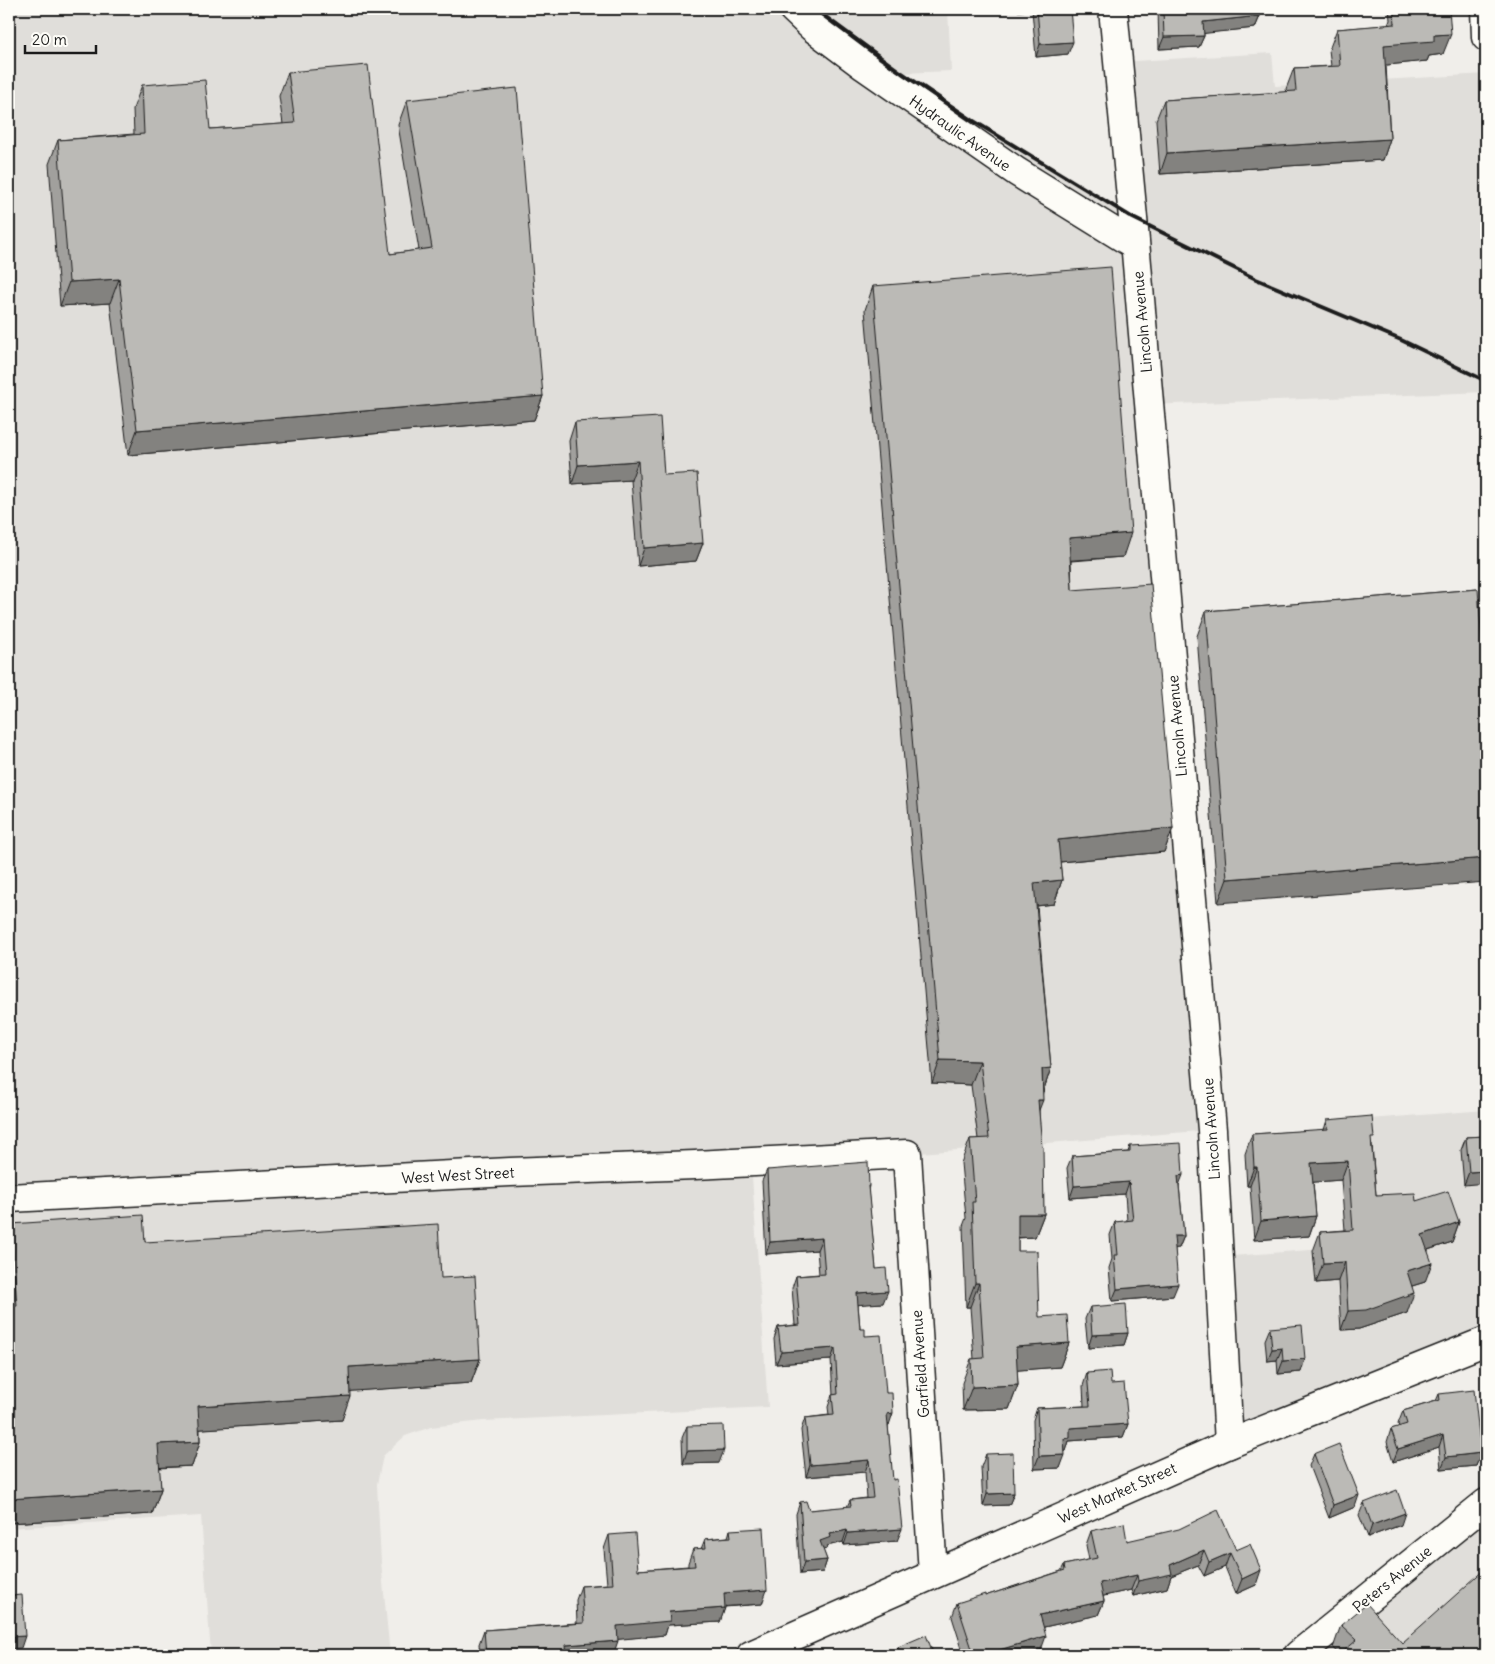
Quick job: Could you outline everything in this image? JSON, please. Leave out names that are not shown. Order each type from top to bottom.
[{"type":"street","name":"Lincoln Avenue","points":[[1113,9],[1212,1130],[1228,1444]]},
{"type":"street","points":[[1485,9],[1486,37]]},
{"type":"street","name":"Hydraulic Avenue","points":[[805,15],[864,66],[1017,172],[1135,245]]},
{"type":"street","name":"West West Street","points":[[9,1198],[907,1154]]},
{"type":"street","name":"Garfield Avenue","points":[[907,1154],[933,1574]]},
{"type":"street","name":"West Market Street","points":[[751,1655],[1228,1444],[1486,1341]]},
{"type":"street","name":"Peters Avenue","points":[[1298,1655],[1486,1503]]},
{"type":"shaded area","points":[[9,9],[948,9],[951,71],[902,73],[972,120],[1132,218],[1118,62],[1272,53],[1275,86],[1486,74],[1486,392],[1149,405],[1212,1130],[907,1154],[751,1162],[768,1407],[483,1421],[431,1427],[405,1436],[383,1456],[377,1484],[381,1562],[390,1655],[211,1655],[201,1516],[9,1528]]},
{"type":"shaded area","points":[[1486,1110],[1486,1341],[1229,1444],[1219,1257],[1376,1245],[1369,1119]]},
{"type":"shaded area","points":[[1486,1503],[1486,1655],[1298,1655]]},
{"type":"building","points":[[1037,9],[1070,9],[1073,42],[1040,44]]},
{"type":"building","points":[[1163,9],[1259,9],[1260,16],[1203,22],[1204,36],[1164,37]]},
{"type":"building","points":[[1398,9],[1449,9],[1451,34],[1434,35],[1434,41],[1384,45],[1390,139],[1167,153],[1164,100],[1296,91],[1294,68],[1340,66],[1337,29],[1395,24],[1394,11]]},
{"type":"building","points":[[368,65],[390,254],[432,248],[407,100],[517,88],[543,396],[137,430],[119,279],[69,282],[58,140],[144,134],[142,85],[205,80],[210,129],[295,123],[288,72]]},
{"type":"building","points":[[1111,267],[1131,533],[1069,538],[1072,590],[1151,584],[1173,828],[1058,840],[1062,880],[1034,883],[1051,1068],[1042,1069],[1043,1100],[1038,1100],[1043,1147],[1044,1214],[1018,1214],[1018,1251],[1037,1251],[1039,1317],[1067,1315],[1069,1343],[1016,1347],[1018,1385],[972,1387],[971,1359],[984,1358],[979,1283],[975,1283],[972,1202],[975,1202],[970,1139],[989,1138],[980,1061],[940,1060],[873,286]]},
{"type":"building","points":[[660,417],[664,475],[697,473],[703,543],[644,548],[638,461],[578,465],[575,422]]},
{"type":"building","points":[[1478,589],[1486,699],[1486,858],[1227,879],[1206,611]]},
{"type":"building","points":[[1372,1116],[1374,1138],[1371,1138],[1376,1195],[1415,1193],[1416,1201],[1448,1191],[1459,1222],[1422,1235],[1432,1263],[1407,1271],[1414,1293],[1366,1310],[1348,1311],[1345,1262],[1323,1263],[1320,1232],[1353,1230],[1348,1161],[1311,1163],[1316,1216],[1261,1221],[1257,1167],[1254,1167],[1252,1134],[1328,1129],[1327,1120]]},
{"type":"building","points":[[1486,1136],[1486,1171],[1469,1172],[1466,1137]]},
{"type":"building","points":[[1181,1143],[1183,1175],[1178,1176],[1184,1236],[1174,1236],[1178,1284],[1117,1289],[1114,1255],[1118,1255],[1115,1222],[1133,1220],[1129,1182],[1074,1186],[1072,1156],[1130,1152],[1130,1146]]},
{"type":"building","points":[[868,1162],[868,1186],[876,1269],[886,1268],[888,1291],[857,1293],[860,1329],[865,1329],[865,1336],[881,1335],[886,1393],[892,1393],[893,1413],[887,1414],[893,1480],[897,1479],[902,1529],[848,1533],[847,1530],[830,1534],[831,1537],[820,1541],[827,1560],[804,1562],[800,1502],[806,1501],[809,1510],[851,1506],[850,1500],[873,1498],[869,1460],[810,1465],[805,1418],[834,1415],[832,1395],[838,1394],[835,1348],[781,1352],[778,1327],[800,1325],[796,1276],[825,1274],[822,1238],[770,1242],[767,1170]]},
{"type":"building","points":[[143,1215],[145,1242],[438,1224],[441,1278],[475,1276],[480,1359],[349,1367],[350,1396],[198,1406],[200,1442],[158,1444],[161,1489],[9,1499],[9,1306],[17,1306],[11,1224]]},
{"type":"building","points":[[1126,1304],[1128,1333],[1092,1335],[1090,1307]]},
{"type":"building","points":[[1302,1325],[1305,1359],[1283,1361],[1282,1348],[1272,1349],[1270,1328]]},
{"type":"building","points":[[1110,1371],[1111,1384],[1124,1383],[1128,1424],[1070,1428],[1070,1438],[1064,1439],[1065,1455],[1039,1456],[1037,1408],[1090,1406],[1087,1373]]},
{"type":"building","points":[[1474,1390],[1481,1453],[1446,1457],[1443,1435],[1398,1449],[1391,1429],[1407,1424],[1403,1411],[1440,1400],[1439,1394]]},
{"type":"building","points":[[723,1425],[724,1450],[687,1451],[687,1426]]},
{"type":"building","points":[[1339,1444],[1359,1495],[1333,1505],[1314,1454]]},
{"type":"building","points":[[1013,1453],[1014,1493],[987,1494],[986,1454]]},
{"type":"building","points":[[1397,1490],[1405,1513],[1372,1525],[1364,1503]]},
{"type":"building","points":[[1218,1510],[1236,1550],[1250,1544],[1261,1570],[1242,1579],[1230,1553],[1209,1562],[1204,1550],[1170,1565],[1172,1574],[1138,1581],[1137,1575],[1100,1583],[1104,1601],[1040,1615],[1046,1636],[996,1651],[997,1655],[974,1655],[957,1603],[1065,1570],[1064,1565],[1097,1558],[1091,1531],[1124,1523],[1127,1541],[1179,1529]]},
{"type":"building","points":[[763,1528],[767,1590],[724,1593],[725,1608],[669,1612],[670,1621],[617,1626],[618,1641],[566,1645],[567,1655],[486,1655],[484,1630],[584,1623],[581,1586],[613,1584],[609,1535],[635,1533],[638,1570],[695,1566],[693,1549],[706,1548],[705,1539],[731,1537],[730,1530]]},
{"type":"building","points":[[1486,1568],[1486,1646],[1475,1655],[1339,1655],[1357,1640],[1341,1625],[1367,1604],[1402,1643]]},
{"type":"building","points":[[22,1595],[25,1636],[9,1637],[9,1596]]},
{"type":"building","points":[[926,1635],[934,1655],[901,1655],[898,1647]]},
{"type":"railway","points":[[815,9],[902,73],[972,120],[1133,218],[1256,279],[1401,340],[1486,381]]}]
